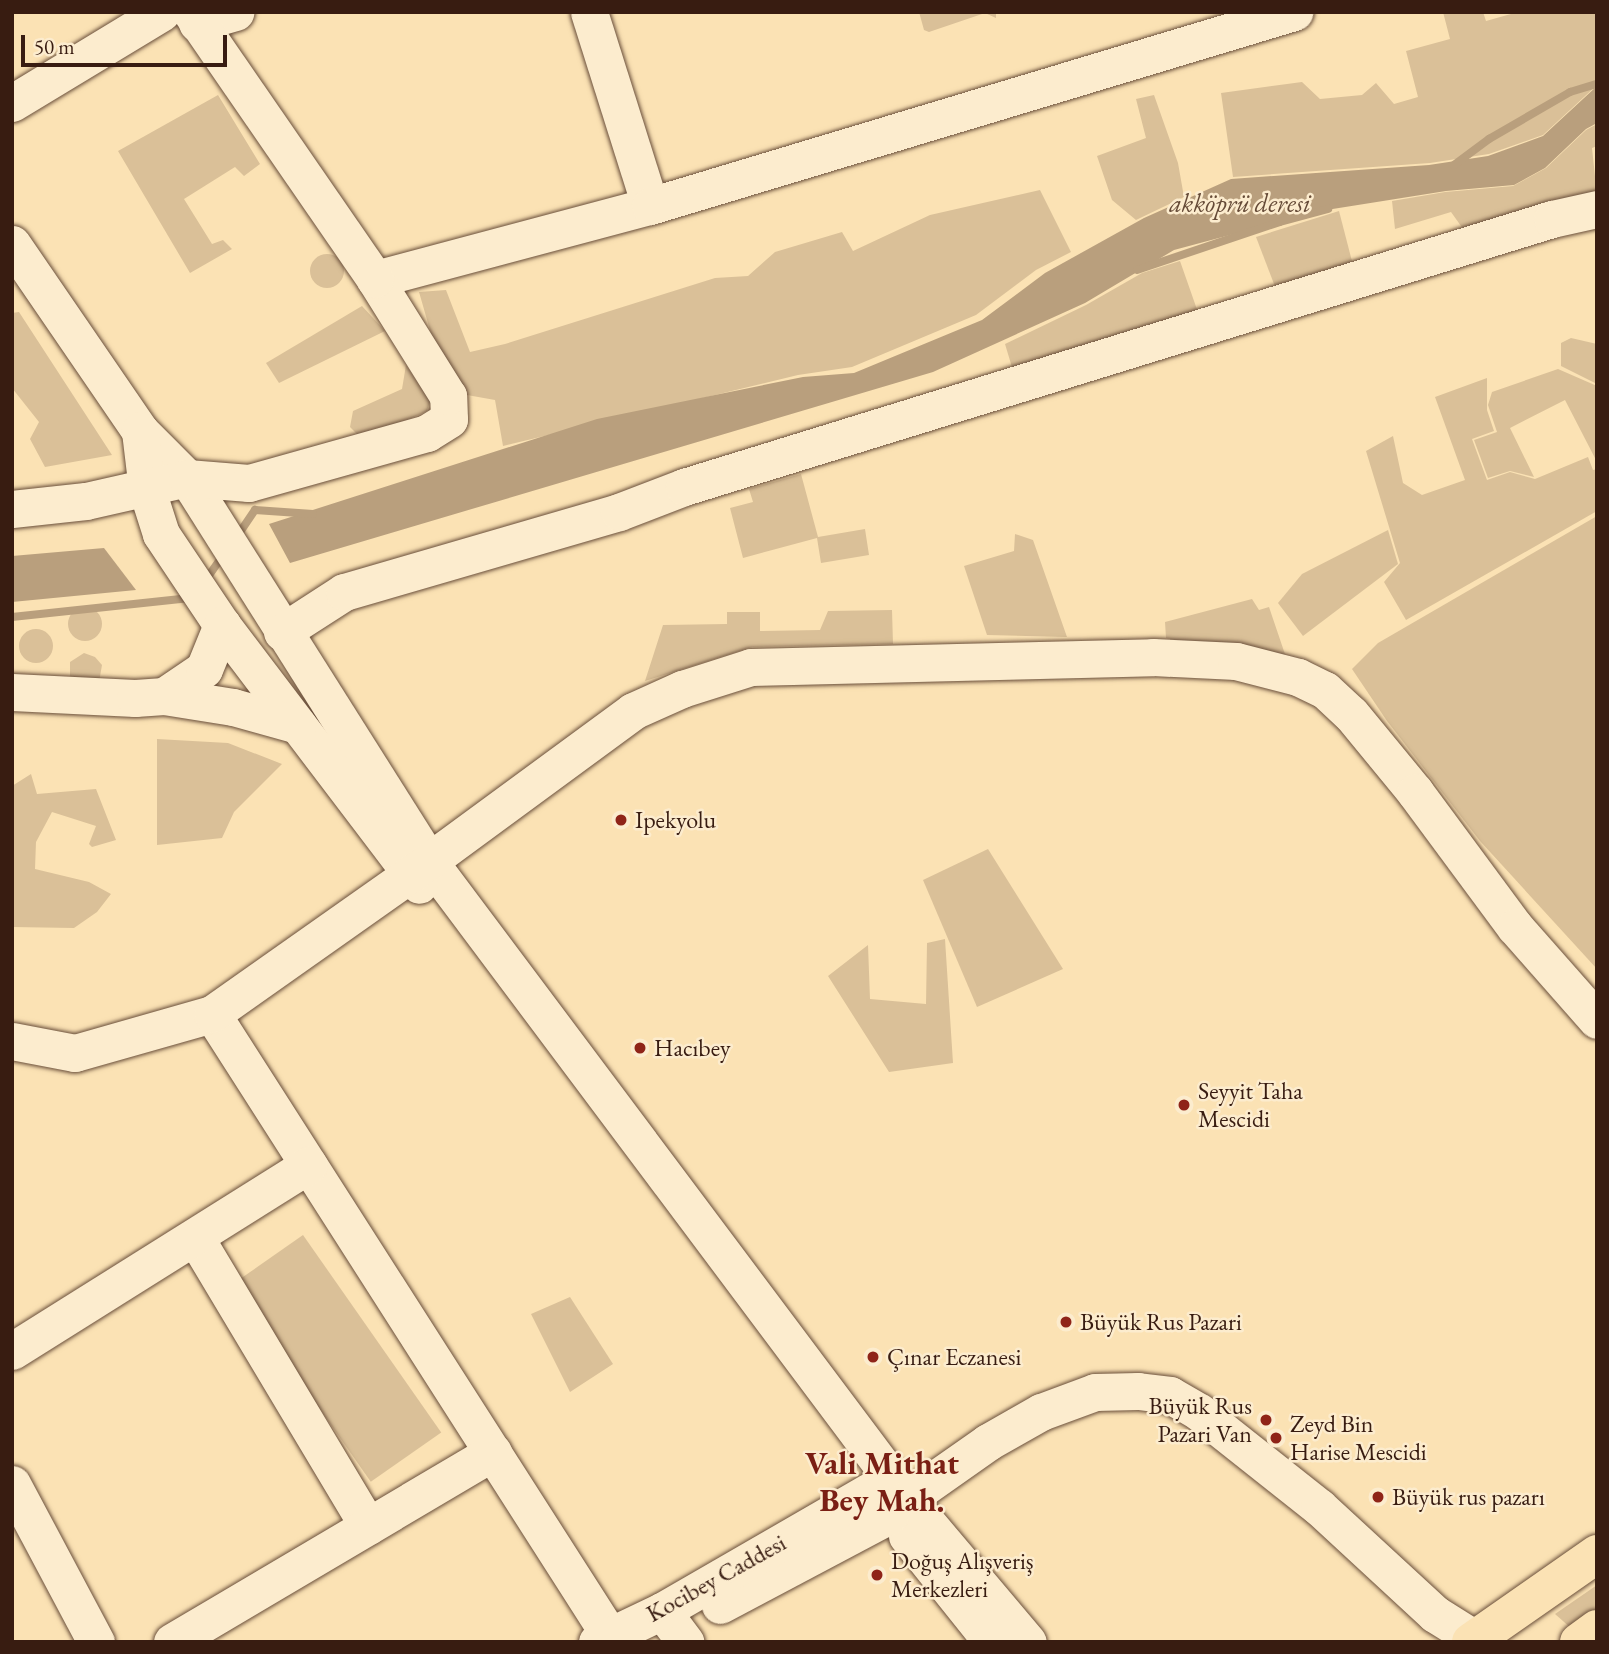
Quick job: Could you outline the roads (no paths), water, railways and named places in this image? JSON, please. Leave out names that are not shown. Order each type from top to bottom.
[{"type":"main road","points":[[1473,1640],[1597,1554]]},
{"type":"main road","points":[[1579,1642],[1597,1629]]},
{"type":"street","points":[[12,103],[162,12]]},
{"type":"street","points":[[12,509],[86,501],[147,490],[187,478],[249,483],[427,433],[449,419],[448,397],[374,279],[194,18],[234,12]]},
{"type":"street","points":[[589,12],[650,206]]},
{"type":"street","points":[[374,279],[650,206],[1294,12]]},
{"type":"street","points":[[282,632],[344,592],[619,512],[698,483],[1539,223],[1597,209]]},
{"type":"street","points":[[12,244],[141,431],[187,478],[282,632],[420,867]]},
{"type":"street","points":[[141,431],[147,490],[160,534],[222,625],[298,725],[420,867],[992,1642]]},
{"type":"street","points":[[86,501],[160,534],[211,515],[249,483]]},
{"type":"street","points":[[164,696],[204,669],[222,625]]},
{"type":"street","points":[[12,1041],[75,1053],[212,1014],[420,867],[632,711],[682,689],[751,667],[1153,657],[1236,662],[1298,677],[1325,690],[1351,714],[1415,792],[1515,927],[1597,1020]]},
{"type":"street","points":[[12,692],[135,698],[164,696],[233,707],[298,725]]},
{"type":"street","points":[[212,1014],[614,1640]]},
{"type":"street","points":[[12,1351],[309,1165]]},
{"type":"street","points":[[195,1237],[368,1526]]},
{"type":"street","name":"Kocibey Caddesi","points":[[614,1640],[674,1627],[1041,1412],[1095,1392],[1139,1391],[1170,1395],[1199,1412],[1319,1507],[1435,1614],[1473,1640]]},
{"type":"street","points":[[172,1642],[493,1452]]},
{"type":"street","points":[[12,1484],[96,1642]]},
{"type":"street","points":[[889,1502],[1028,1642]]},
{"type":"water","name":"akköprü deresi","points":[[1597,86],[1597,123],[1586,129],[1545,168],[1514,185],[1446,191],[1320,211],[1174,250],[1085,303],[933,372],[290,563],[269,524],[597,419],[803,377],[854,373],[982,320],[1045,273],[1144,218],[1231,179],[1429,165],[1488,156],[1543,136]]},
{"type":"water","points":[[104,548],[136,590],[12,602],[12,556]]},
{"type":"waterway","points":[[1454,165],[1489,139],[1570,92],[1597,84]]},
{"type":"waterway","points":[[1137,270],[1280,222],[1328,209]]},
{"type":"waterway","points":[[236,538],[255,510],[313,514]]},
{"type":"waterway","points":[[205,581],[224,554]]},
{"type":"waterway","points":[[12,617],[190,598]]},
{"type":"place","name":"Ipekyolu","points":[[621,820]]},
{"type":"place","name":"Hacıbey","points":[[640,1048]]},
{"type":"place","name":"Seyyit Taha Mescidi","points":[[1184,1105]]},
{"type":"place","name":"Büyük Rus Pazari","points":[[1066,1322]]},
{"type":"place","name":"Çınar Eczanesi","points":[[873,1357]]},
{"type":"place","name":"Büyük Rus Pazari Van","points":[[1266,1420]]},
{"type":"place","name":"Zeyd Bin Harise Mescidi","points":[[1276,1438]]},
{"type":"place","name":"Büyük rus pazarı","points":[[1378,1497]]},
{"type":"place","name":"Doğuş Alışveriş Merkezleri","points":[[877,1575]]},
{"type":"district","name":"Vali Mithat Bey Mah.","points":[[882,1482]]}]
